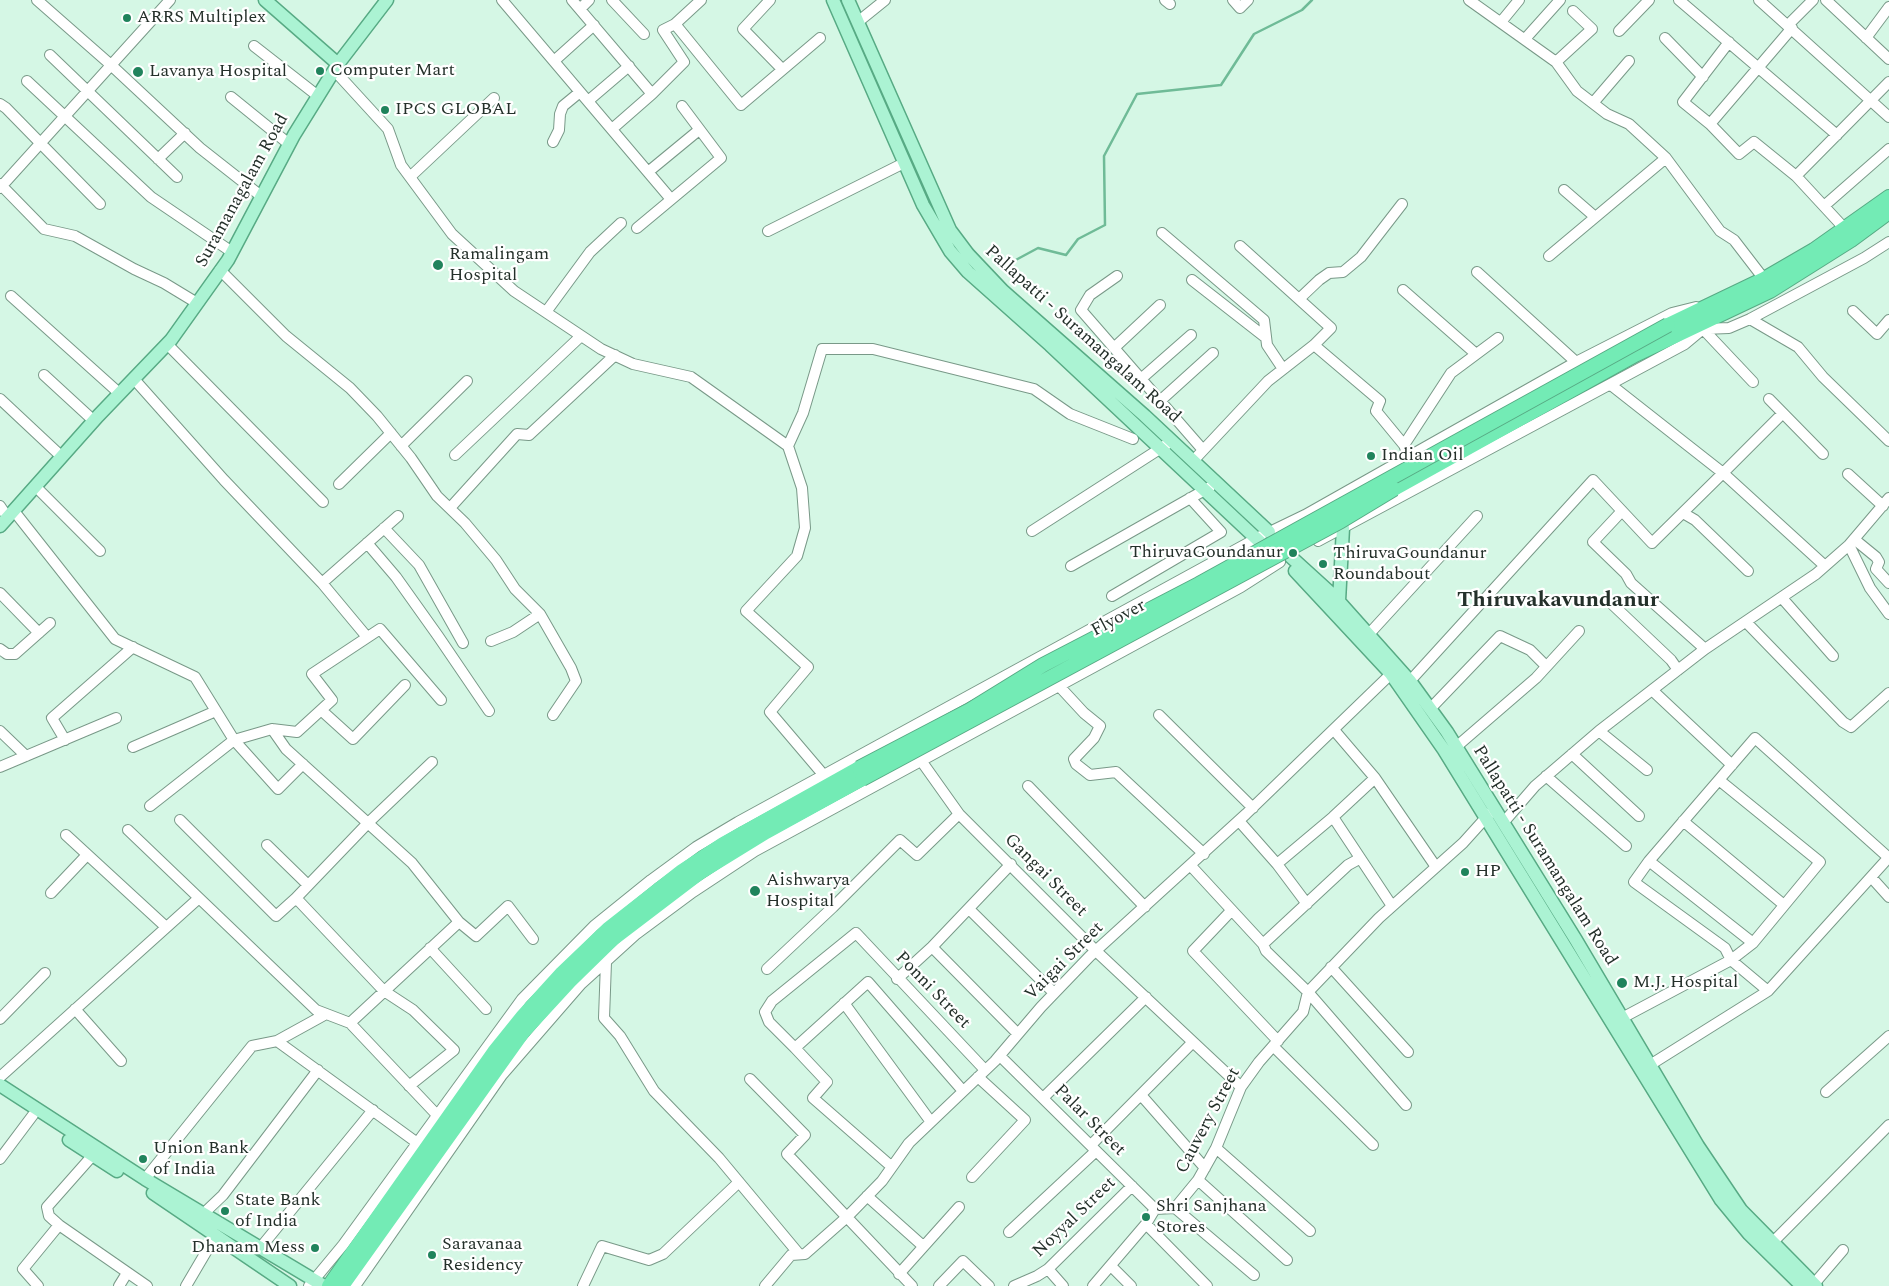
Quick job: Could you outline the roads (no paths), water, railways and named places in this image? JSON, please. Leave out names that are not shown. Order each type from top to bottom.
[{"type":"highway","points":[[1718,308],[1845,229],[1889,197]]},
{"type":"highway","points":[[342,1286],[519,1038],[570,981],[613,939],[701,872],[812,801],[970,710],[1043,665],[1199,584],[1671,331],[1718,308],[1786,282],[1851,240],[1889,212]]},
{"type":"highway","name":"Flyover","points":[[860,773],[1341,521],[1671,331]]},
{"type":"highway","points":[[329,1286],[494,1052],[522,1016],[562,973],[608,929],[674,877],[723,844],[812,801]]},
{"type":"main road","points":[[265,0],[338,64]]},
{"type":"main road","points":[[272,0],[338,64]]},
{"type":"main road","name":"Suramanagalam Road","points":[[7,518],[94,421],[167,344],[232,252],[289,144],[338,64],[387,0]]},
{"type":"main road","points":[[833,0],[923,205],[950,251],[968,272],[1050,345],[1259,541],[1266,558],[1287,558],[1395,670],[1444,750],[1490,814],[1635,1051],[1721,1200],[1768,1246]]},
{"type":"main road","name":"Pallapatti - Suramangalam Road","points":[[848,0],[859,21],[950,230],[968,254],[1004,291],[1271,531]]},
{"type":"main road","points":[[1339,601],[1343,528]]},
{"type":"main road","points":[[1259,541],[1271,531],[1283,530],[1291,535],[1294,544],[1287,558]]},
{"type":"main road","name":"Pallapatti - Suramangalam Road","points":[[1287,558],[1339,601],[1369,634],[1395,670],[1410,681],[1456,747],[1490,814],[1503,823],[1622,1018],[1635,1051],[1650,1065],[1698,1146],[1768,1246],[1811,1285]]},
{"type":"main road","points":[[0,1085],[145,1179],[261,1247],[315,1284]]},
{"type":"main road","points":[[0,1094],[216,1235],[290,1286]]},
{"type":"street","points":[[38,0],[111,64],[185,134],[261,196]]},
{"type":"street","points":[[170,0],[1,186],[44,229],[75,236],[134,269],[164,283],[197,303]]},
{"type":"street","points":[[502,0],[670,198]]},
{"type":"street","points":[[572,0],[652,94]]},
{"type":"street","points":[[580,9],[589,0]]},
{"type":"street","points":[[612,0],[644,34]]},
{"type":"street","points":[[770,0],[743,29],[782,69]]},
{"type":"street","points":[[859,21],[884,0]]},
{"type":"street","points":[[1233,0],[1240,8],[1248,0]]},
{"type":"street","points":[[1469,0],[1556,62],[1577,91],[1607,114],[1629,124],[1666,158],[1720,231],[1734,240],[1764,279]]},
{"type":"street","points":[[1501,22],[1519,0]]},
{"type":"street","points":[[1525,39],[1560,0]]},
{"type":"street","points":[[1619,31],[1649,0]]},
{"type":"street","points":[[1680,0],[1837,135]]},
{"type":"street","points":[[1759,0],[1889,117]]},
{"type":"street","points":[[1710,124],[1813,0]]},
{"type":"street","points":[[1826,0],[1889,59]]},
{"type":"street","points":[[612,130],[684,62],[664,30],[675,24],[698,1]]},
{"type":"street","points":[[1866,38],[1889,7]]},
{"type":"street","points":[[1556,62],[1592,29],[1573,11]]},
{"type":"street","points":[[675,24],[741,105],[820,38]]},
{"type":"street","points":[[554,61],[594,25]]},
{"type":"street","points":[[1665,38],[1702,76]]},
{"type":"street","points":[[1728,42],[1683,102],[1710,124],[1739,154],[1754,142],[1796,176],[1845,229]]},
{"type":"street","points":[[254,46],[318,96]]},
{"type":"street","points":[[50,56],[177,177]]},
{"type":"street","points":[[1593,103],[1629,61]]},
{"type":"street","points":[[338,64],[388,129],[401,165],[452,234],[514,291],[581,336],[633,364],[691,377],[788,446],[802,488],[805,528],[798,556],[746,611],[808,667],[770,712],[834,788]]},
{"type":"street","points":[[588,101],[628,66]]},
{"type":"street","points":[[27,81],[151,197],[232,252]]},
{"type":"street","points":[[1796,176],[1889,82]]},
{"type":"street","points":[[553,142],[559,130],[560,114],[563,106],[580,92]]},
{"type":"street","points":[[231,97],[289,144]]},
{"type":"street","points":[[410,177],[494,98]]},
{"type":"street","points":[[0,104],[100,204]]},
{"type":"street","points":[[637,228],[670,198],[721,158],[682,106]]},
{"type":"street","points":[[648,172],[699,130]]},
{"type":"street","points":[[158,160],[185,134]]},
{"type":"street","points":[[1824,206],[1889,149]]},
{"type":"street","points":[[1549,256],[1594,216],[1666,158]]},
{"type":"street","points":[[768,231],[904,163]]},
{"type":"street","points":[[1564,190],[1594,216]]},
{"type":"street","points":[[1299,299],[1329,273],[1343,272],[1360,257],[1402,204]]},
{"type":"street","points":[[546,312],[590,252],[621,223]]},
{"type":"street","points":[[1162,233],[1264,320],[1266,345],[1283,369]]},
{"type":"street","points":[[1703,329],[1730,328],[1750,319],[1864,258],[1889,242]]},
{"type":"street","points":[[1193,461],[1268,381],[1314,345],[1331,328],[1240,246]]},
{"type":"street","points":[[220,270],[286,336],[350,388],[401,446],[437,496],[465,523],[496,560],[515,589],[540,614],[571,668],[576,681],[553,715]]},
{"type":"street","points":[[1477,272],[1576,362]]},
{"type":"street","points":[[1117,276],[1090,296],[1081,310],[1203,450]]},
{"type":"street","points":[[1192,280],[1264,337]]},
{"type":"street","points":[[1402,290],[1476,354]]},
{"type":"street","points":[[11,296],[120,394]]},
{"type":"street","points":[[1114,348],[1160,305]]},
{"type":"street","points":[[355,1286],[502,1075],[581,984],[635,935],[693,892],[756,851],[834,788],[922,762],[1241,587],[1287,558],[1685,344],[1703,329],[1718,308]]},
{"type":"street","points":[[1271,531],[1305,515],[1406,450],[1672,313],[1718,308]]},
{"type":"street","points":[[1853,311],[1877,334],[1889,320]]},
{"type":"street","points":[[1750,319],[1798,347],[1824,377],[1889,441]]},
{"type":"street","points":[[1703,329],[1753,382]]},
{"type":"street","points":[[1142,378],[1191,335]]},
{"type":"street","points":[[456,455],[581,336]]},
{"type":"street","points":[[1406,450],[1451,373],[1498,338]]},
{"type":"street","points":[[167,344],[323,502]]},
{"type":"street","points":[[1314,345],[1380,401],[1376,411],[1406,450]]},
{"type":"street","points":[[788,446],[803,413],[822,349],[872,349],[1034,388],[1070,414],[1133,438]]},
{"type":"street","points":[[1161,400],[1214,353]]},
{"type":"street","points":[[450,508],[517,434],[528,435],[615,355]]},
{"type":"street","points":[[44,375],[94,421]]},
{"type":"street","points":[[134,379],[224,480],[322,583],[367,637]]},
{"type":"street","points":[[401,446],[468,381]]},
{"type":"street","points":[[1611,385],[1723,473],[1825,566]]},
{"type":"street","points":[[1769,398],[1782,414],[1823,454]]},
{"type":"street","points":[[0,399],[62,457]]},
{"type":"street","points":[[1410,681],[1593,480],[1652,544],[1782,414]]},
{"type":"street","points":[[339,484],[391,434]]},
{"type":"street","points":[[1032,531],[1172,441]]},
{"type":"street","points":[[1503,823],[1546,776],[1599,731],[1705,648],[1782,598],[1825,566],[1852,542],[1886,502],[1848,474]]},
{"type":"street","points":[[1071,566],[1218,483]]},
{"type":"street","points":[[35,486],[100,551]]},
{"type":"street","points":[[1112,596],[1221,532],[1190,498]]},
{"type":"street","points":[[0,506],[7,518],[115,639],[195,677],[234,740],[278,789],[303,764]]},
{"type":"street","points":[[1622,511],[1593,542],[1626,574],[1631,583],[1705,648]]},
{"type":"street","points":[[1683,513],[1695,520],[1748,571]]},
{"type":"street","points":[[322,583],[398,516]]},
{"type":"street","points":[[1369,634],[1477,516]]},
{"type":"street","points":[[384,528],[419,565],[463,643]]},
{"type":"street","points":[[315,1284],[416,1142],[522,999],[594,926],[651,880],[696,848],[834,788],[1259,541]]},
{"type":"street","points":[[1852,542],[1876,556],[1879,562],[1876,569],[1889,583]]},
{"type":"street","points":[[1852,542],[1870,588],[1889,614]]},
{"type":"street","points":[[367,543],[396,578],[438,636],[488,711]]},
{"type":"street","points":[[0,593],[39,633]]},
{"type":"street","points":[[1782,598],[1833,656]]},
{"type":"street","points":[[1612,604],[1678,670]]},
{"type":"street","points":[[492,641],[513,632],[540,614]]},
{"type":"street","points":[[1746,622],[1843,722],[1851,727],[1889,694]]},
{"type":"street","points":[[0,649],[7,654],[15,654],[50,623]]},
{"type":"street","points":[[150,806],[234,740],[272,730],[297,732],[332,700],[312,674],[380,629],[442,700]]},
{"type":"street","points":[[1456,747],[1536,678],[1579,630]]},
{"type":"street","points":[[1430,709],[1500,636],[1530,650],[1546,666]]},
{"type":"street","points":[[65,740],[52,718],[133,647]]},
{"type":"street","name":"Vaigai Street","points":[[765,1286],[790,1255],[805,1254],[867,1196],[892,1167],[909,1142],[1000,1056],[1054,993],[1096,951],[1253,808],[1395,670]]},
{"type":"street","points":[[321,710],[353,739],[405,685]]},
{"type":"street","points":[[1059,686],[1084,713],[1100,726],[1094,738],[1074,759],[1076,764],[1090,775],[1116,772],[1204,854]]},
{"type":"street","points":[[1652,690],[1732,765]]},
{"type":"street","points":[[133,747],[216,712]]},
{"type":"street","points":[[1159,715],[1253,808]]},
{"type":"street","points":[[0,767],[116,718]]},
{"type":"street","points":[[272,730],[286,749],[412,863],[459,922],[476,936],[508,906],[533,939]]},
{"type":"street","points":[[1334,730],[1375,778],[1436,867]]},
{"type":"street","points":[[0,731],[26,756]]},
{"type":"street","points":[[1599,731],[1647,770]]},
{"type":"street","points":[[1650,1065],[1768,990],[1889,858],[1754,738],[1649,861],[1634,882],[1725,948],[1731,960],[1768,990]]},
{"type":"street","points":[[1572,754],[1639,816]]},
{"type":"street","points":[[180,820],[276,916],[308,886],[368,823],[432,762]]},
{"type":"street","name":"Gangai Street","points":[[922,762],[959,814],[1096,951],[1241,1087]]},
{"type":"street","points":[[1546,776],[1626,846]]},
{"type":"street","points":[[1277,864],[1333,817],[1375,778]]},
{"type":"street","points":[[1622,1018],[1731,960],[1753,943],[1820,862],[1719,780]]},
{"type":"street","points":[[1028,786],[1146,907]]},
{"type":"street","points":[[767,969],[833,908],[900,840],[917,855],[959,814]]},
{"type":"street","name":"Cauvery Street","points":[[1175,1208],[1198,1180],[1216,1148],[1241,1087],[1303,1012],[1308,992],[1392,906],[1436,867],[1490,814]]},
{"type":"street","points":[[1333,817],[1392,906]]},
{"type":"street","points":[[1239,821],[1277,864],[1307,904]]},
{"type":"street","points":[[1684,821],[1784,905]]},
{"type":"street","points":[[128,830],[316,1010],[350,1023],[437,1115]]},
{"type":"street","points":[[66,835],[166,927]]},
{"type":"street","points":[[267,845],[308,886]]},
{"type":"street","points":[[51,893],[87,855]]},
{"type":"street","points":[[1263,944],[1348,865],[1359,858]]},
{"type":"street","points":[[1649,861],[1753,943]]},
{"type":"street","points":[[897,979],[932,947],[1011,864]]},
{"type":"street","points":[[1191,866],[1263,944],[1266,951],[1308,992],[1406,1105]]},
{"type":"street","points":[[1871,877],[1889,896]]},
{"type":"street","points":[[0,1077],[199,898]]},
{"type":"street","points":[[296,898],[384,992],[413,1010],[454,1050],[409,1086]]},
{"type":"street","points":[[969,909],[1054,993]]},
{"type":"street","points":[[1231,911],[1193,951],[1275,1044],[1373,1145]]},
{"type":"street","points":[[350,1023],[459,922]]},
{"type":"street","name":"Ponni Street","points":[[795,1048],[769,1022],[765,1012],[772,1001],[856,933],[1025,1120],[972,1177]]},
{"type":"street","points":[[932,947],[1018,1034]]},
{"type":"street","points":[[430,948],[486,1009]]},
{"type":"street","points":[[606,962],[604,1018],[620,1036],[654,1092],[720,1158],[799,1254]]},
{"type":"street","points":[[1331,967],[1408,1052]]},
{"type":"street","points":[[0,1019],[45,973]]},
{"type":"street","points":[[892,1167],[813,1098],[828,1082],[795,1048],[868,982],[963,1091]]},
{"type":"street","points":[[1043,1098],[1146,998]]},
{"type":"street","points":[[844,1002],[931,1122]]},
{"type":"street","points":[[75,1009],[121,1061]]},
{"type":"street","points":[[145,1179],[252,1046],[277,1040],[326,1014]]},
{"type":"street","points":[[1826,1092],[1889,1036]]},
{"type":"street","points":[[277,1040],[416,1142]]},
{"type":"street","points":[[1009,1232],[1094,1148],[1141,1095],[1193,1042]]},
{"type":"street","name":"Palar Street","points":[[1000,1056],[1155,1209]]},
{"type":"street","points":[[203,1214],[223,1195],[318,1070]]},
{"type":"street","points":[[750,1079],[805,1135],[787,1154],[898,1274],[912,1286]]},
{"type":"street","points":[[1141,1095],[1205,1168]]},
{"type":"street","points":[[261,1247],[373,1110]]},
{"type":"street","points":[[0,1159],[33,1116]]},
{"type":"street","points":[[1768,1246],[1889,1126]]},
{"type":"street","points":[[1216,1148],[1310,1231]]},
{"type":"street","points":[[93,1155],[47,1207],[49,1216],[59,1225],[147,1286]]},
{"type":"street","points":[[1198,1180],[1287,1260]]},
{"type":"street","points":[[583,1286],[602,1246],[649,1260],[663,1254],[739,1182]]},
{"type":"street","name":"Noyyal Street","points":[[1014,1286],[1048,1269],[1132,1186]]},
{"type":"street","points":[[867,1196],[923,1246]]},
{"type":"street","points":[[898,1274],[959,1207]]},
{"type":"street","points":[[1092,1286],[1146,1224],[1155,1209],[1175,1208],[1254,1275]]},
{"type":"street","points":[[1146,1224],[1207,1286]]},
{"type":"street","points":[[38,1286],[23,1269],[59,1225]]},
{"type":"street","points":[[186,1286],[216,1235]]},
{"type":"street","points":[[1811,1285],[1843,1250]]},
{"type":"street","points":[[939,1286],[963,1261],[989,1286]]},
{"type":"street","points":[[1111,1266],[1131,1286]]},
{"type":"street","points":[[1048,1269],[1063,1286]]},
{"type":"street","points":[[119,1286],[127,1273]]},
{"type":"waterway","points":[[1012,262],[1038,248],[1066,255],[1078,239],[1105,225],[1104,156],[1137,94],[1221,85],[1254,34],[1302,10],[1312,0]]},
{"type":"place","name":"ARRS Multiplex","points":[[127,18]]},
{"type":"place","name":"Computer Mart","points":[[320,71]]},
{"type":"place","name":"Lavanya Hospital","points":[[138,72]]},
{"type":"place","name":"IPCS GLOBAL","points":[[385,110]]},
{"type":"place","name":"Ramalingam Hospital","points":[[438,265]]},
{"type":"place","name":"Indian Oil","points":[[1371,456]]},
{"type":"place","name":"ThiruvaGoundanur","points":[[1293,553]]},
{"type":"place","name":"ThiruvaGoundanur Roundabout","points":[[1323,564]]},
{"type":"place","name":"HP","points":[[1465,872]]},
{"type":"place","name":"Aishwarya Hospital","points":[[755,891]]},
{"type":"place","name":"M.J. Hospital","points":[[1622,983]]},
{"type":"place","name":"Union Bank of India","points":[[143,1159]]},
{"type":"place","name":"State Bank of India","points":[[225,1211]]},
{"type":"place","name":"Shri Sanjhana Stores","points":[[1146,1217]]},
{"type":"place","name":"Dhanam Mess","points":[[315,1248]]},
{"type":"place","name":"Saravanaa Residency","points":[[432,1255]]},
{"type":"district","name":"Thiruvakavundanur","points":[[1558,602]]}]
